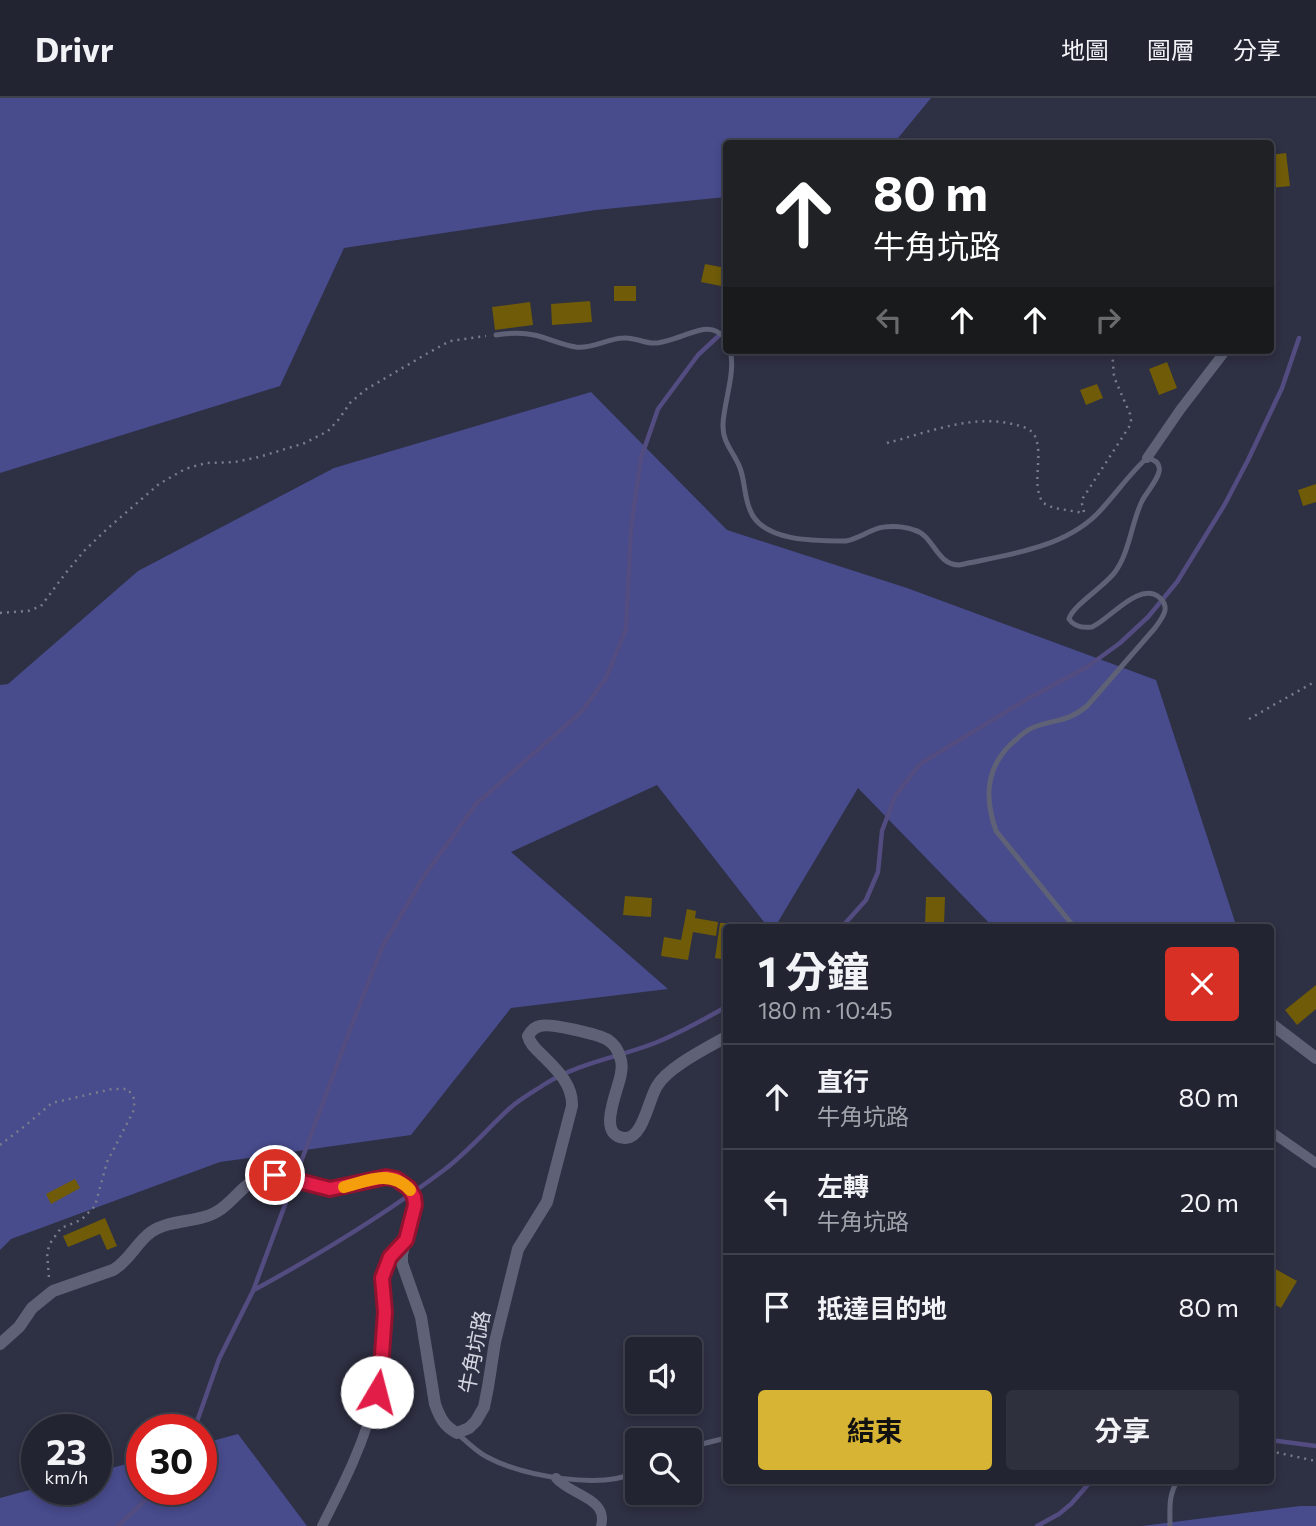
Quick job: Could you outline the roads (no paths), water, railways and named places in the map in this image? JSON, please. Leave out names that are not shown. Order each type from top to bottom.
[{"type":"street","points":[[1147,458],[1223,354]]},
{"type":"street","name":"牛角坑路","points":[[0,1344],[19,1327],[32,1308],[53,1292],[113,1270],[159,1227],[210,1215],[260,1177],[275,1175],[330,1189],[386,1177],[396,1179],[409,1188],[414,1197],[415,1205],[402,1263],[421,1317],[435,1404],[446,1427],[457,1433],[469,1429],[484,1407],[495,1342],[518,1249],[547,1202],[572,1107],[568,1085],[530,1043],[528,1036],[532,1029],[551,1026],[596,1035],[608,1040],[616,1048],[622,1071],[609,1119],[611,1129],[624,1138],[632,1137],[638,1132],[652,1093],[667,1073],[723,1039]]},
{"type":"street","points":[[1274,1026],[1316,1058]]},
{"type":"street","points":[[1274,1134],[1316,1163]]},
{"type":"street","points":[[322,1526],[355,1459],[377,1392],[385,1312],[382,1278],[390,1257],[406,1240]]},
{"type":"street","points":[[556,1478],[564,1487],[597,1505],[603,1514],[601,1526]]},
{"type":"lane","points":[[496,335],[535,335],[567,345],[586,347],[624,338],[659,343],[708,328],[723,337]]},
{"type":"lane","points":[[731,354],[722,426],[724,438],[741,471],[754,519],[763,527],[794,538],[846,541],[881,528],[910,529],[921,533],[941,558],[953,565],[960,565],[1031,549],[1073,531],[1098,513],[1147,458],[1159,465],[1160,470],[1141,503],[1122,561],[1114,574],[1073,610],[1069,618],[1076,625],[1092,627],[1137,595],[1150,593],[1164,603],[1164,614],[1156,628],[1076,715],[1031,728],[1020,735],[997,760],[992,770],[989,800],[996,831],[1072,924]]},
{"type":"lane","points":[[457,1433],[489,1458],[556,1478],[593,1481],[625,1476]]},
{"type":"lane","points":[[702,1444],[723,1439]]},
{"type":"lane","points":[[1170,1526],[1169,1501],[1176,1484]]},
{"type":"waterway","points":[[200,1414],[219,1359],[253,1291],[383,945],[424,876],[476,804],[582,711],[606,678],[626,629],[631,528],[641,458],[658,409],[698,355],[723,332]]},
{"type":"waterway","points":[[845,924],[866,900],[878,872],[882,831],[895,796],[920,764],[1029,698],[1087,667],[1120,643],[1148,617],[1177,582],[1225,504],[1248,460],[1282,388],[1299,338]]},
{"type":"waterway","points":[[254,1290],[351,1233],[421,1187],[461,1156],[514,1105],[545,1084],[585,1065],[664,1039],[723,1009]]},
{"type":"waterway","points":[[1274,1441],[1316,1446]]},
{"type":"waterway","points":[[1037,1526],[1059,1514],[1088,1484]]},
{"type":"waterway","points":[[118,1526],[140,1505]]}]
